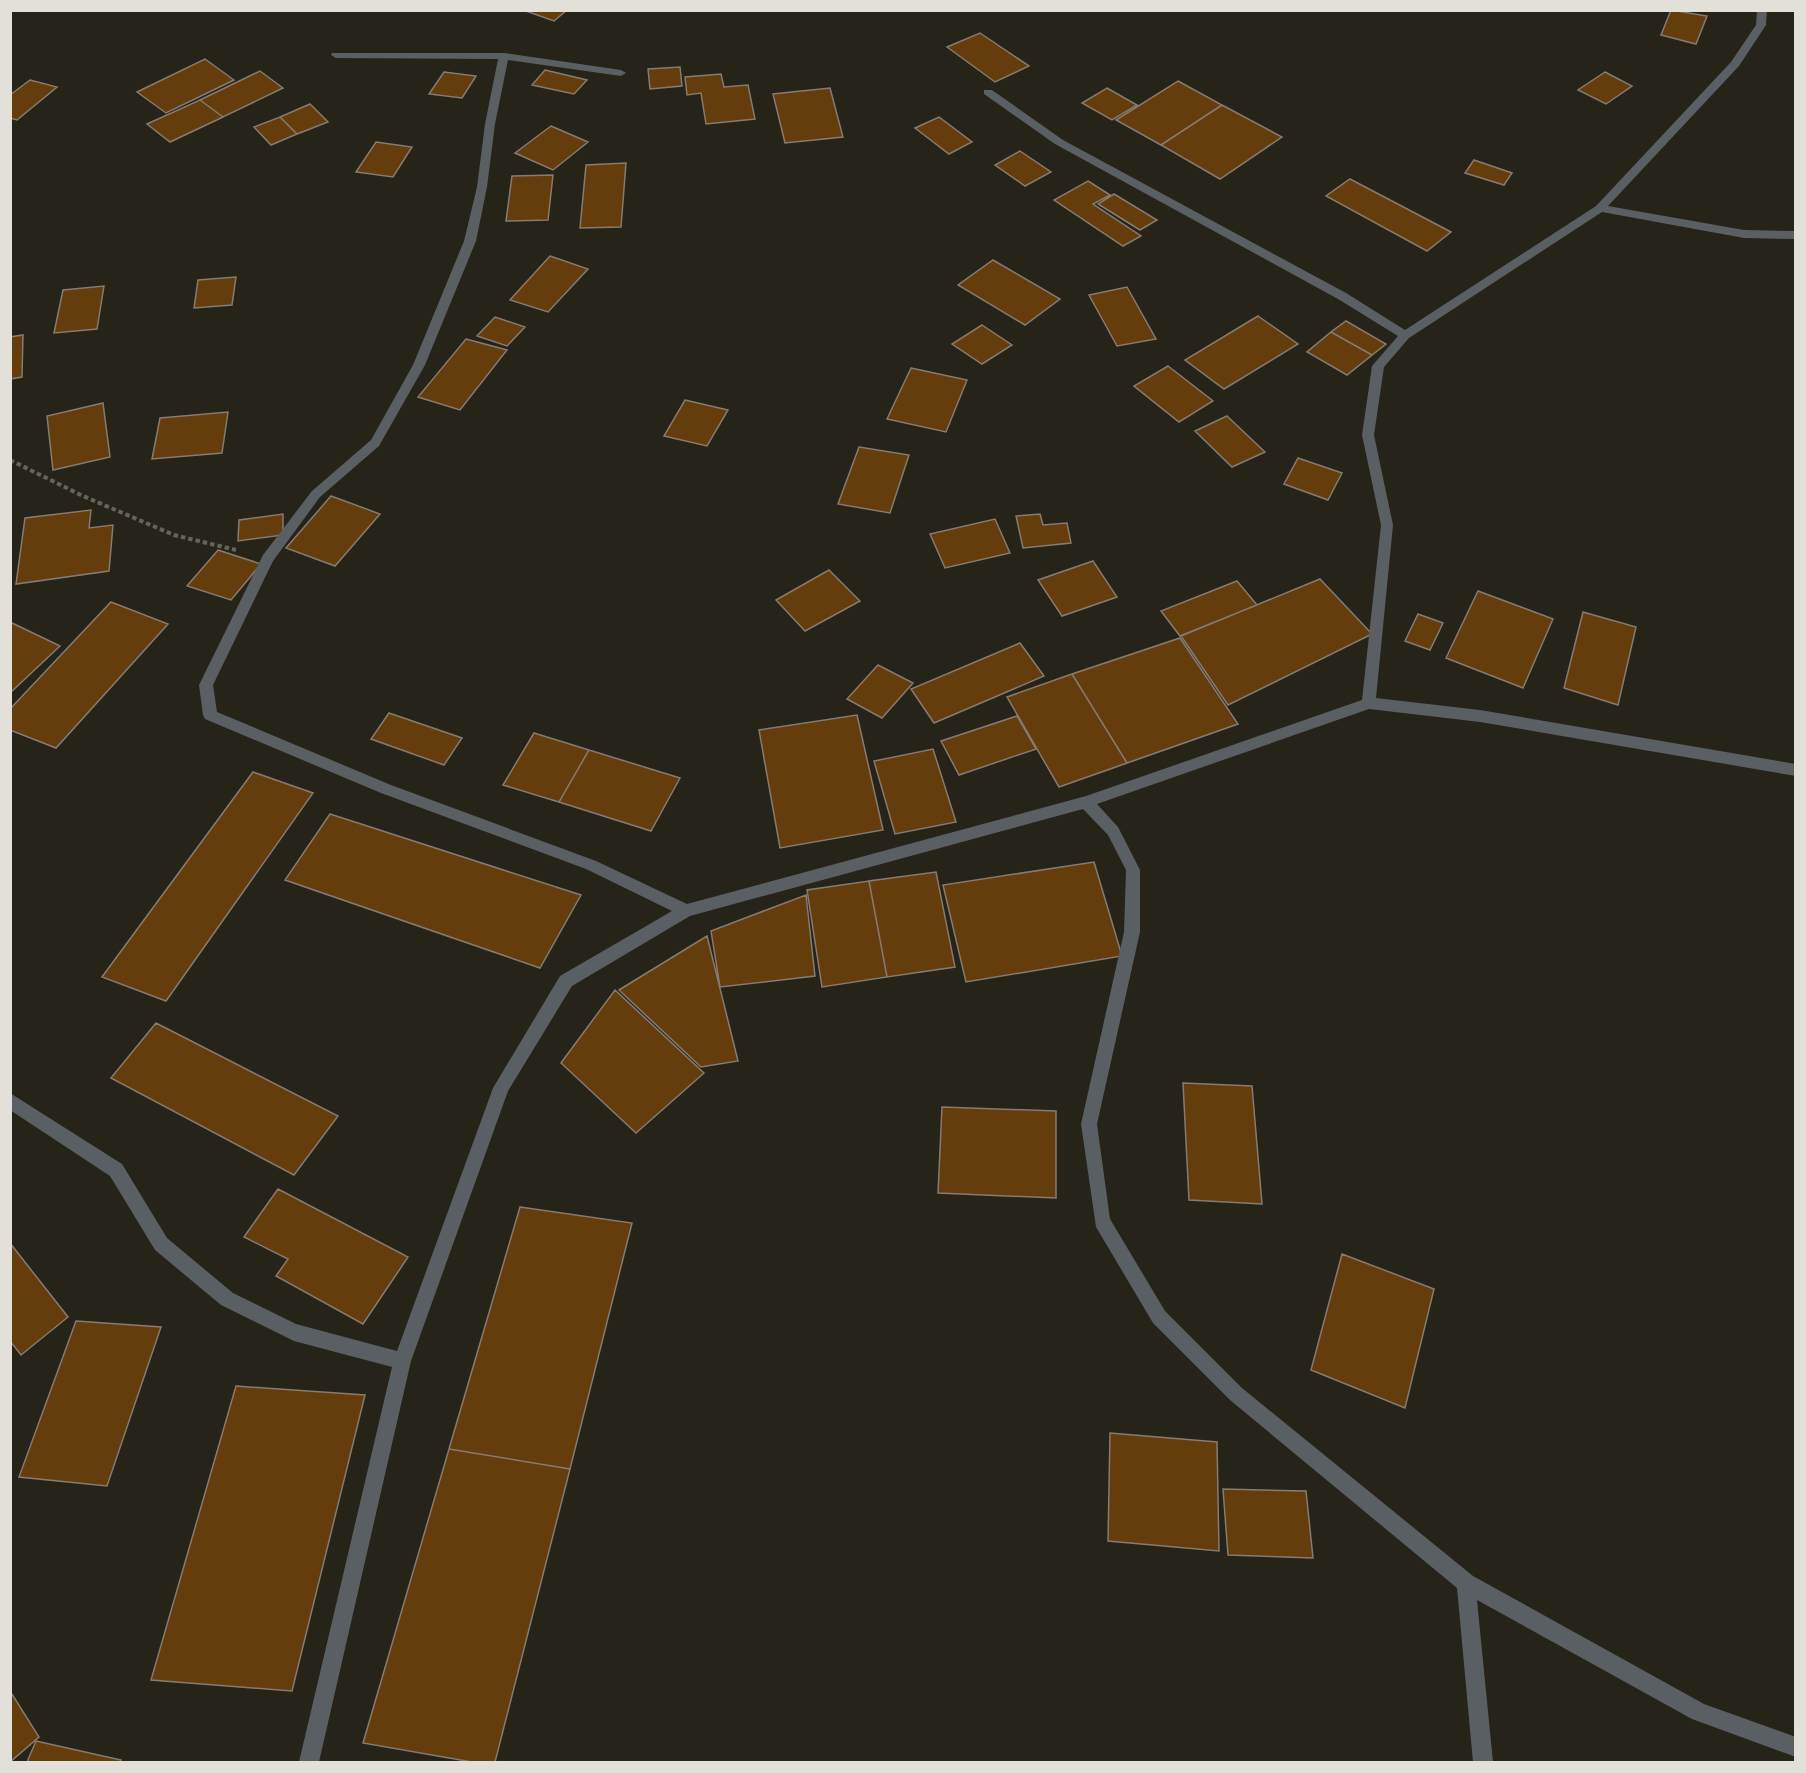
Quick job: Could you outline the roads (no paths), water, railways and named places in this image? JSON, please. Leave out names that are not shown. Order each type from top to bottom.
[{"type":"street","points":[[1369,703],[1386,525],[1368,435],[1378,366],[1405,335],[1600,208],[1735,64],[1761,25],[1762,10]]},
{"type":"street","points":[[336,55],[504,56],[621,73]]},
{"type":"street","points":[[504,56],[489,124],[482,187],[471,241],[419,366],[375,443],[316,494],[268,558],[206,686],[210,715],[386,789],[591,865],[686,911]]},
{"type":"street","points":[[988,92],[1059,142],[1342,296],[1405,335]]},
{"type":"street","points":[[1600,208],[1744,234],[1796,235]]},
{"type":"street","points":[[309,1762],[402,1361],[501,1088],[566,981],[686,911],[1086,802],[1369,703],[1480,716],[1796,770]]},
{"type":"street","points":[[1086,802],[1113,831],[1133,870],[1132,932],[1089,1124],[1102,1221],[1159,1317],[1236,1394],[1466,1583],[1699,1712],[1796,1747]]},
{"type":"street","points":[[10,1100],[116,1170],[161,1244],[227,1299],[294,1332],[402,1361]]},
{"type":"street","points":[[1466,1583],[1483,1762]]}]
